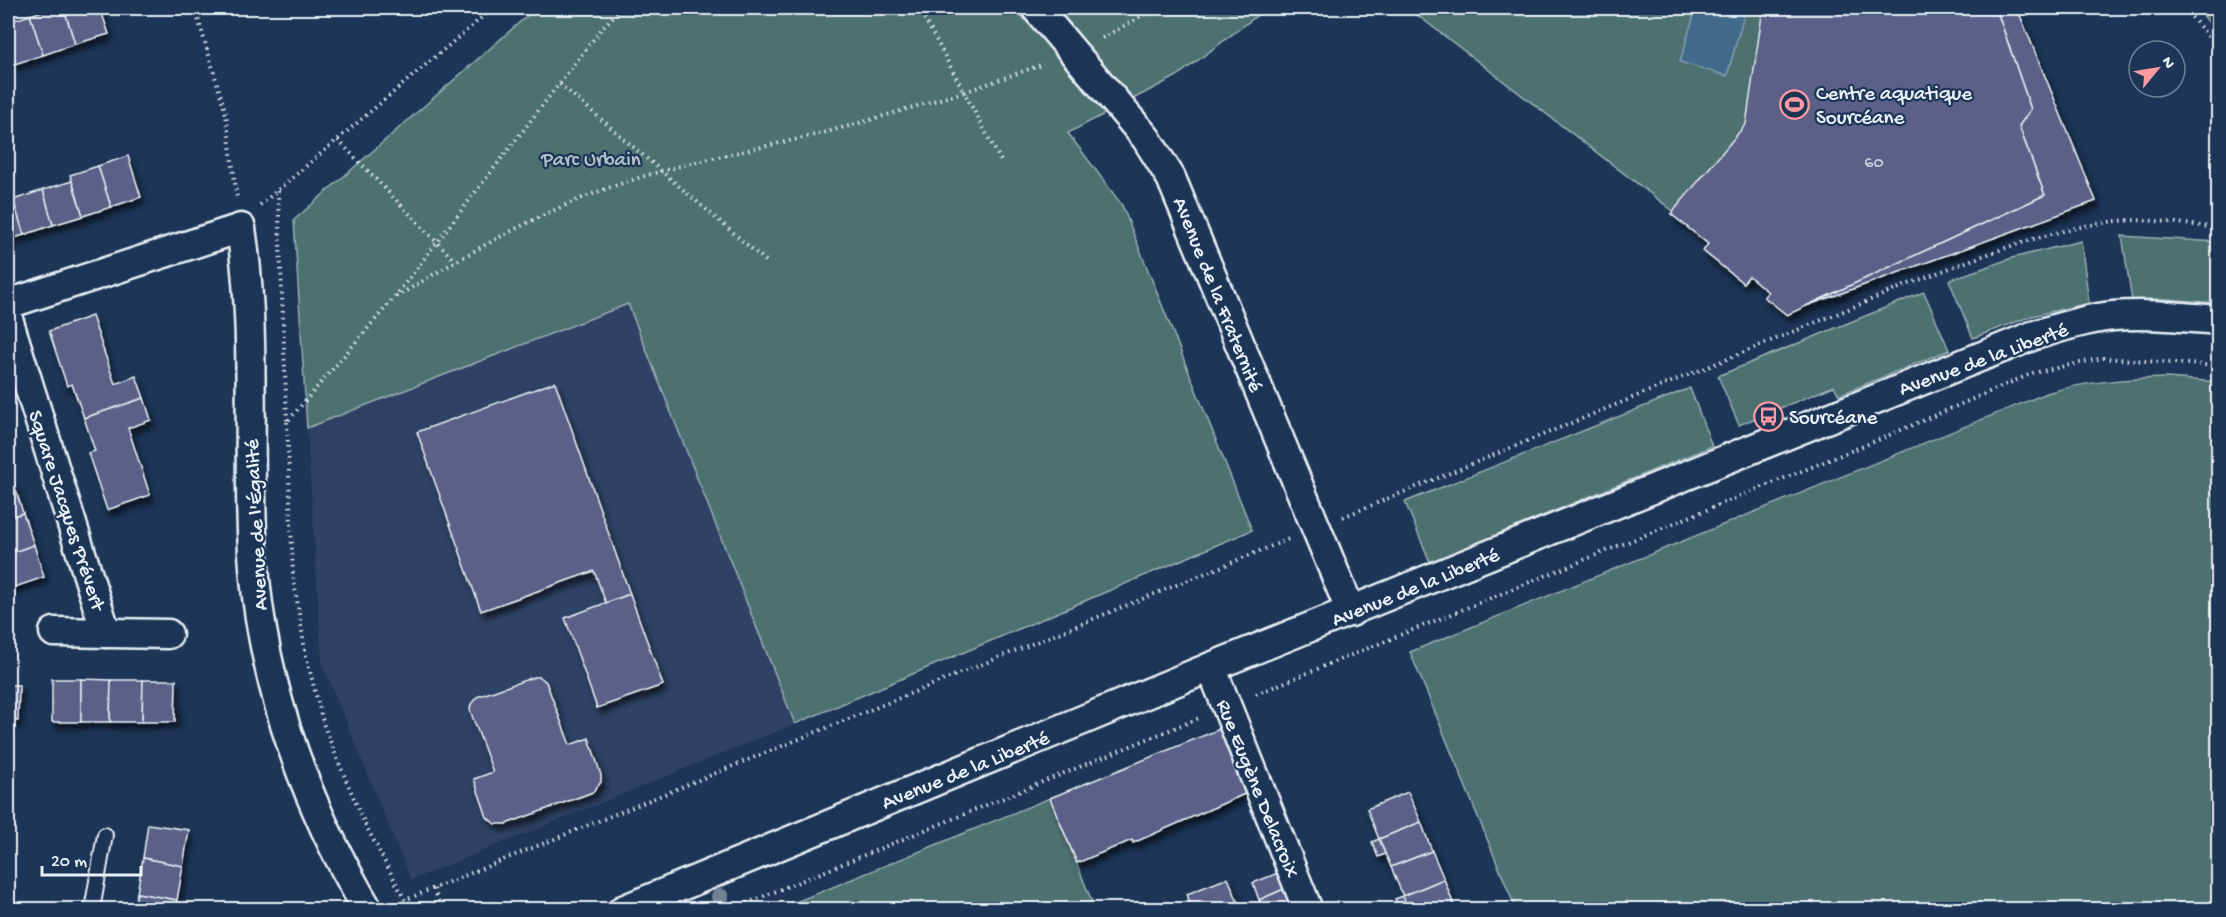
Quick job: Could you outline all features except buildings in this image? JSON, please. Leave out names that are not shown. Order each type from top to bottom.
[{"type":"street","name":"Avenue de la Fraternité","points":[[1036,8],[1150,142],[1171,178],[1351,612]]},
{"type":"street","points":[[8,304],[240,219]]},
{"type":"street","name":"Avenue de l'Égalité","points":[[240,219],[249,308],[252,533],[258,602],[265,645],[282,718],[308,790],[330,840],[368,909]]},
{"type":"street","name":"Avenue de la Liberté","points":[[624,909],[1210,667],[2032,336],[2068,325],[2112,316],[2169,315],[2218,320]]},
{"type":"street","name":"Square Jacques Prévert","points":[[8,319],[106,633]]},
{"type":"street","name":"Square Jacques Prévert","points":[[54,632],[168,634]]},
{"type":"street","name":"Rue Eugène Delacroix","points":[[1210,667],[1308,909]]},
{"type":"lane","points":[[92,909],[105,835]]},
{"type":"path","points":[[195,8],[226,114],[240,219],[278,191],[493,8]]},
{"type":"path","points":[[287,422],[393,299],[603,27],[622,8]]},
{"type":"path","points":[[919,8],[1001,161]]},
{"type":"path","points":[[393,299],[483,244],[571,203],[661,170],[801,138],[964,92],[1075,53],[1156,8]]},
{"type":"path","points":[[2184,8],[2218,48]]},
{"type":"path","points":[[560,84],[766,261]]},
{"type":"path","points":[[338,140],[455,261]]},
{"type":"path","points":[[278,191],[293,576],[306,656],[324,726],[364,822],[405,900],[2002,248],[2060,232],[2110,222],[2158,221],[2218,228]]},
{"type":"path","points":[[730,909],[1880,439],[2033,373],[2103,358],[2218,366]]},
{"type":"path","points":[[434,889],[442,909]]},
{"type":"shaded area","points":[[1696,8],[1746,8],[1727,76],[1680,62]]},
{"type":"shaded area","points":[[628,303],[795,724],[411,880],[322,663],[307,428]]},
{"type":"green space","name":"Parc Urbain","points":[[536,8],[1267,8],[1177,76],[1068,133],[1122,205],[1252,530],[795,724],[628,304],[307,428],[294,220]]},
{"type":"green space","name":"Centre aquatique Sourcéane","points":[[1408,8],[2017,8],[2096,201],[1806,306],[1787,315],[1764,297],[1768,292],[1750,276],[1743,283],[1703,251],[1708,244],[1671,214],[1673,211]]},
{"type":"green space","points":[[2197,8],[2218,8],[2218,34]]},
{"type":"green space","points":[[2122,236],[2218,242],[2218,303],[2166,299],[2132,300]]},
{"type":"green space","points":[[2081,241],[2089,303],[2032,316],[1973,338],[1949,280],[2012,258]]},
{"type":"green space","points":[[1924,292],[1949,350],[1839,395],[1834,386],[1739,425],[1718,376]]},
{"type":"green space","points":[[2167,378],[2218,382],[2218,909],[1516,909],[1410,652],[2047,393],[2106,381]]},
{"type":"green space","points":[[1690,388],[1712,446],[1430,562],[1405,502]]},
{"type":"green space","points":[[1050,798],[1095,909],[779,909]]},
{"type":"place","name":"Centre aquatique Sourcéane","points":[[1795,104]]},
{"type":"place","name":"Sourcéane","points":[[1768,416]]}]
